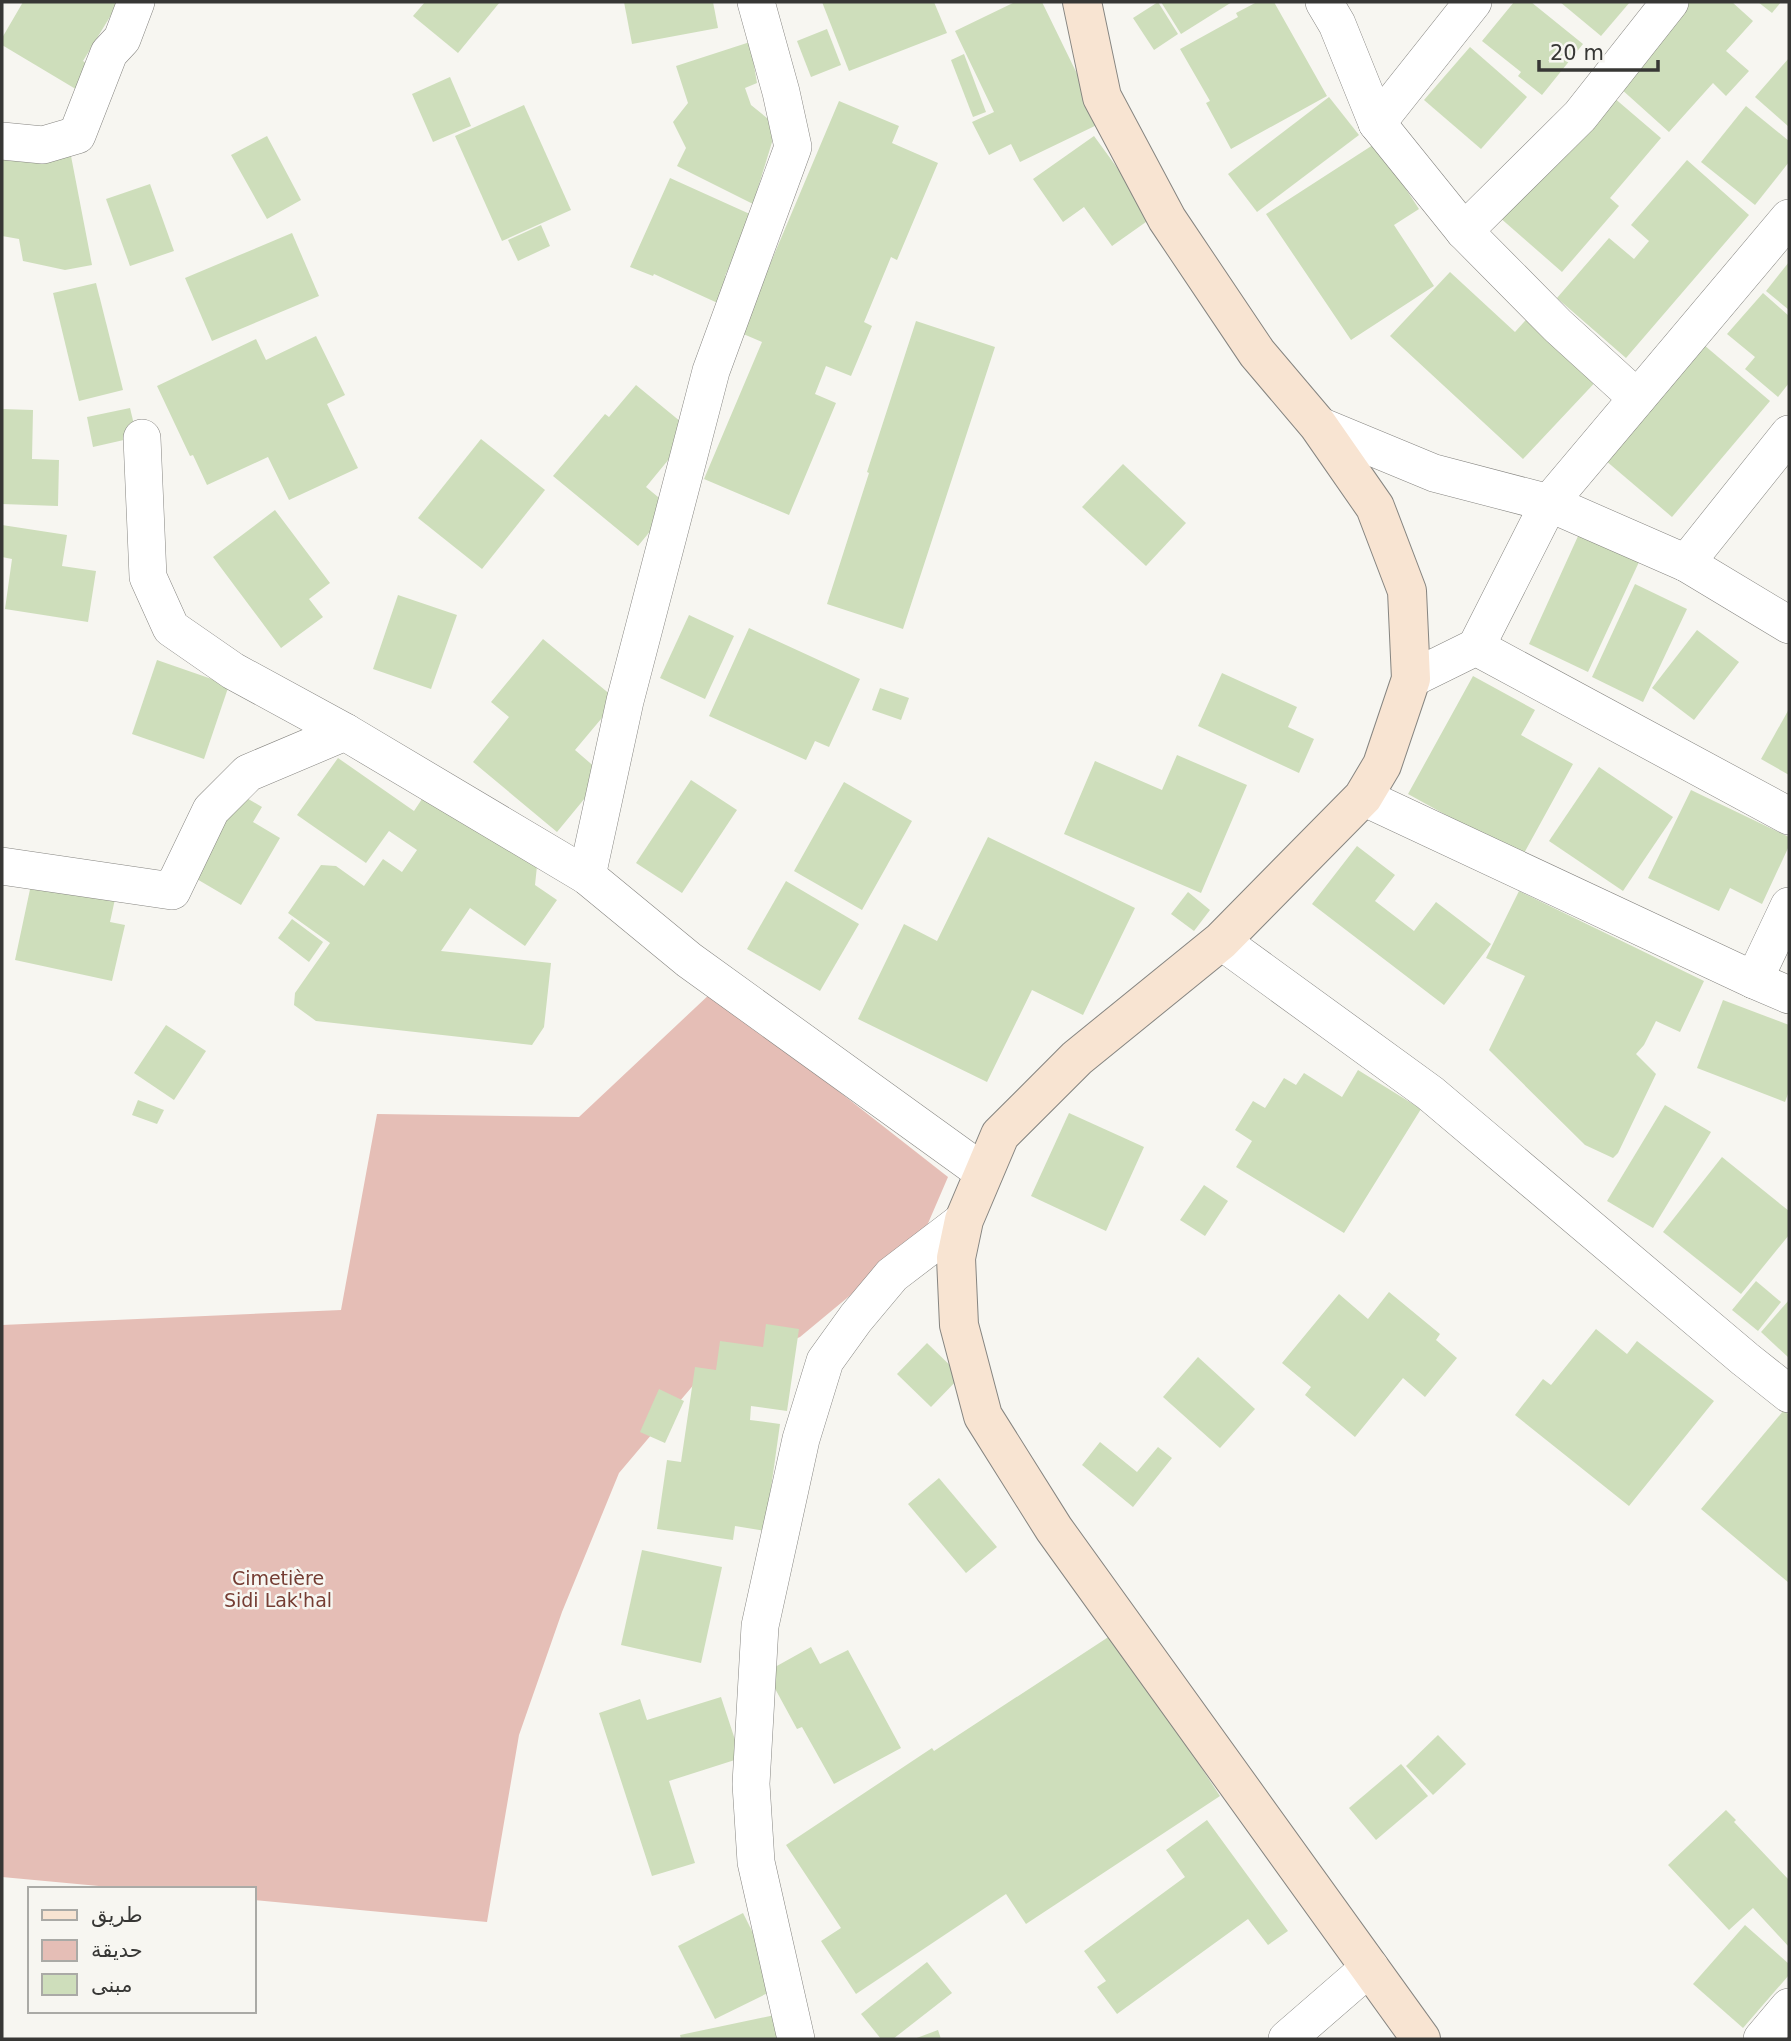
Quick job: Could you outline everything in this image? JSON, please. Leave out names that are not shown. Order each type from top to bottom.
[{"type":"main road","points":[[1082,2],[1102,97],[1167,219],[1257,353],[1318,425],[1375,507],[1407,591],[1412,680],[1382,765],[1363,797],[1221,941],[1077,1058],[1000,1135],[964,1220],[956,1258],[958,1325],[983,1416],[1054,1529],[1421,2039]]},
{"type":"street","points":[[2,141],[43,145],[76,135],[109,53],[122,39],[136,2]]},
{"type":"street","points":[[587,876],[625,701],[711,371],[793,147],[782,92],[756,2]]},
{"type":"street","points":[[1324,2],[1337,24],[1377,123],[1464,231],[1558,326],[1637,398]]},
{"type":"street","points":[[1377,123],[1474,2]]},
{"type":"street","points":[[1464,231],[1580,116],[1670,2]]},
{"type":"street","points":[[1412,680],[1476,647],[1549,503],[1789,218]]},
{"type":"street","points":[[1318,425],[1434,473],[1549,503],[1686,563],[1789,625]]},
{"type":"street","points":[[1686,563],[1789,435]]},
{"type":"street","points":[[142,438],[148,577],[171,628],[233,671],[345,732],[587,876],[689,960],[984,1173]]},
{"type":"street","points":[[1476,647],[1789,816]]},
{"type":"street","points":[[2,866],[172,891],[211,810],[248,773],[345,732]]},
{"type":"street","points":[[1363,797],[1789,995]]},
{"type":"street","points":[[1754,980],[1789,906]]},
{"type":"street","points":[[1221,941],[1430,1093],[1789,1394]]},
{"type":"street","points":[[796,2039],[756,1862],[751,1784],[760,1626],[801,1438],[825,1361],[892,1275],[964,1220]]},
{"type":"street","points":[[1287,2039],[1370,1967]]},
{"type":"street","points":[[1762,2039],[1789,2007]]},
{"type":"green space","name":"Cimetière Sidi Lak'hal","points":[[712,992],[948,1177],[923,1235],[800,1337],[696,1382],[619,1473],[562,1612],[519,1735],[487,1922],[256,1900],[256,1887],[110,1887],[2,1877],[2,1325],[341,1310],[377,1114],[579,1117]]},
{"type":"building","points":[[23,2],[119,2],[83,61],[98,71],[84,94],[2,45],[2,38]]},
{"type":"building","points":[[425,2],[500,2],[458,53],[413,16]]},
{"type":"building","points":[[624,2],[713,2],[718,28],[632,44]]},
{"type":"building","points":[[822,2],[934,2],[947,33],[849,71]]},
{"type":"building","points":[[1015,2],[1042,2],[1101,123],[1020,162],[1011,144],[989,155],[972,122],[994,112],[955,31]]},
{"type":"building","points":[[1158,2],[1178,34],[1154,50],[1133,18]]},
{"type":"building","points":[[1161,2],[1232,2],[1181,34]]},
{"type":"building","points":[[1257,2],[1274,2],[1327,96],[1231,149],[1206,103],[1210,101],[1180,49],[1238,17],[1236,13]]},
{"type":"building","points":[[1514,2],[1531,2],[1583,44],[1542,95],[1518,76],[1521,72],[1482,41]]},
{"type":"building","points":[[1560,2],[1630,2],[1601,36]]},
{"type":"building","points":[[1678,2],[1732,2],[1753,21],[1726,51],[1749,71],[1726,96],[1713,83],[1669,132],[1610,79]]},
{"type":"building","points":[[1758,2],[1781,2],[1772,13]]},
{"type":"building","points":[[827,29],[841,65],[811,77],[797,41]]},
{"type":"building","points":[[750,42],[757,83],[745,88],[751,105],[777,126],[753,204],[677,166],[686,148],[673,122],[688,103],[676,66]]},
{"type":"building","points":[[1470,47],[1527,97],[1481,149],[1424,100]]},
{"type":"building","points":[[964,54],[986,112],[973,117],[951,60]]},
{"type":"building","points":[[1789,58],[1789,127],[1755,97]]},
{"type":"building","points":[[450,77],[471,126],[433,142],[412,94]]},
{"type":"building","points":[[1606,91],[1661,138],[1610,198],[1619,206],[1562,272],[1498,216]]},
{"type":"building","points":[[1329,97],[1359,135],[1257,212],[1228,174]]},
{"type":"building","points":[[839,101],[899,126],[892,143],[938,163],[897,260],[891,257],[864,322],[872,326],[851,376],[826,366],[815,394],[836,403],[789,515],[704,479],[762,342],[741,333]]},
{"type":"building","points":[[524,105],[571,210],[502,241],[455,136]]},
{"type":"building","points":[[1746,106],[1789,141],[1789,162],[1755,205],[1701,162]]},
{"type":"building","points":[[267,136],[301,200],[267,219],[231,155]]},
{"type":"building","points":[[1094,136],[1153,217],[1112,246],[1084,207],[1063,222],[1033,179]]},
{"type":"building","points":[[1376,143],[1419,209],[1394,225],[1434,286],[1351,340],[1266,214]]},
{"type":"building","points":[[56,153],[71,156],[92,265],[65,270],[23,261],[19,239],[2,236],[2,159],[12,161]]},
{"type":"building","points":[[1687,160],[1749,215],[1626,358],[1557,298],[1609,238],[1634,259],[1649,241],[1631,225]]},
{"type":"building","points":[[670,178],[752,215],[725,276],[733,279],[722,305],[654,274],[653,276],[630,267]]},
{"type":"building","points":[[150,184],[174,251],[130,266],[106,199]]},
{"type":"building","points":[[541,225],[550,246],[518,261],[508,240]]},
{"type":"building","points":[[292,233],[319,296],[212,341],[185,278]]},
{"type":"building","points":[[1789,262],[1789,310],[1766,291]]},
{"type":"building","points":[[1450,272],[1515,332],[1534,311],[1602,375],[1523,459],[1390,336]]},
{"type":"building","points":[[96,283],[123,390],[79,401],[53,293]]},
{"type":"building","points":[[1763,293],[1789,316],[1789,383],[1778,397],[1745,369],[1755,357],[1727,334]]},
{"type":"building","points":[[916,321],[995,347],[903,629],[827,604]]},
{"type":"building","points":[[316,336],[345,395],[327,404],[358,468],[289,500],[268,457],[207,485],[193,455],[190,456],[157,386],[256,339],[266,360]]},
{"type":"building","points":[[1704,345],[1770,401],[1672,517],[1605,460]]},
{"type":"building","points":[[636,385],[692,431],[646,487],[670,507],[638,546],[553,476],[605,414],[609,417]]},
{"type":"building","points":[[130,408],[137,437],[93,447],[87,417]]},
{"type":"building","points":[[2,409],[33,410],[32,459],[59,460],[58,506],[2,504]]},
{"type":"building","points":[[481,439],[545,490],[482,569],[418,518]]},
{"type":"building","points":[[1123,464],[1186,523],[1146,566],[1082,507]]},
{"type":"building","points":[[275,510],[330,583],[309,599],[323,617],[281,648],[213,557]]},
{"type":"building","points":[[2,525],[67,535],[62,566],[96,571],[88,622],[5,609],[12,559],[2,557]]},
{"type":"building","points":[[1579,534],[1639,562],[1588,672],[1529,644]]},
{"type":"building","points":[[1635,584],[1687,609],[1643,702],[1592,677]]},
{"type":"building","points":[[398,595],[457,615],[431,689],[373,669]]},
{"type":"building","points":[[689,615],[734,636],[705,699],[660,678]]},
{"type":"building","points":[[749,628],[860,679],[829,747],[815,741],[806,760],[709,716]]},
{"type":"building","points":[[1697,630],[1739,662],[1694,720],[1652,688]]},
{"type":"building","points":[[543,639],[617,700],[575,750],[604,775],[557,832],[473,762],[509,717],[491,702]]},
{"type":"building","points":[[157,660],[229,685],[204,759],[132,734]]},
{"type":"building","points":[[1222,673],[1297,707],[1288,727],[1314,739],[1299,773],[1198,726]]},
{"type":"building","points":[[1473,676],[1535,710],[1521,735],[1573,764],[1522,857],[1408,794]]},
{"type":"building","points":[[880,688],[909,698],[901,720],[872,710]]},
{"type":"building","points":[[1789,709],[1789,775],[1761,759]]},
{"type":"building","points":[[1177,755],[1247,785],[1201,893],[1064,834],[1095,761],[1162,790]]},
{"type":"building","points":[[338,758],[414,811],[428,790],[537,866],[535,885],[557,900],[525,946],[470,908],[441,951],[551,963],[544,1027],[532,1045],[316,1021],[294,1005],[295,993],[330,943],[288,913],[321,865],[336,866],[364,886],[383,859],[402,872],[417,850],[389,831],[366,863],[297,815]]},
{"type":"building","points":[[1599,767],[1673,817],[1623,891],[1549,841]]},
{"type":"building","points":[[691,780],[737,810],[682,893],[636,863]]},
{"type":"building","points":[[844,782],[912,821],[862,910],[794,871]]},
{"type":"building","points":[[1691,790],[1789,837],[1789,846],[1762,904],[1730,888],[1719,911],[1648,878]]},
{"type":"building","points":[[238,793],[262,807],[253,822],[280,838],[241,905],[190,875]]},
{"type":"building","points":[[988,837],[1135,908],[1083,1015],[1032,990],[987,1082],[858,1019],[904,924],[937,941]]},
{"type":"building","points":[[1357,846],[1395,875],[1375,901],[1414,931],[1436,902],[1491,944],[1444,1005],[1312,904]]},
{"type":"building","points":[[32,880],[115,899],[110,922],[125,925],[112,981],[15,960]]},
{"type":"building","points":[[786,881],[859,924],[820,991],[747,949]]},
{"type":"building","points":[[1519,891],[1704,981],[1680,1032],[1656,1021],[1644,1045],[1636,1054],[1656,1074],[1618,1153],[1613,1158],[1585,1145],[1489,1050],[1525,976],[1486,958]]},
{"type":"building","points":[[1188,892],[1210,910],[1194,931],[1171,914]]},
{"type":"building","points":[[292,919],[323,942],[309,962],[278,938]]},
{"type":"building","points":[[1723,1000],[1789,1025],[1789,1091],[1785,1102],[1697,1068]]},
{"type":"building","points":[[166,1025],[206,1051],[174,1100],[134,1073]]},
{"type":"building","points":[[1358,1070],[1421,1109],[1344,1233],[1236,1167],[1252,1141],[1235,1130],[1253,1101],[1265,1108],[1284,1078],[1296,1085],[1304,1073],[1342,1097]]},
{"type":"building","points":[[138,1100],[164,1110],[157,1124],[132,1115]]},
{"type":"building","points":[[1665,1105],[1711,1132],[1653,1228],[1607,1201]]},
{"type":"building","points":[[1069,1113],[1144,1147],[1106,1231],[1031,1196]]},
{"type":"building","points":[[1722,1157],[1789,1211],[1789,1235],[1741,1294],[1663,1232]]},
{"type":"building","points":[[1204,1185],[1228,1201],[1205,1236],[1180,1220]]},
{"type":"building","points":[[1756,1281],[1781,1302],[1758,1331],[1732,1310]]},
{"type":"building","points":[[1389,1292],[1440,1334],[1436,1340],[1457,1358],[1425,1397],[1403,1378],[1355,1437],[1305,1395],[1311,1387],[1282,1363],[1339,1294],[1368,1319]]},
{"type":"building","points":[[1789,1300],[1789,1358],[1761,1332]]},
{"type":"building","points":[[766,1324],[799,1329],[787,1411],[751,1406],[750,1420],[780,1424],[765,1531],[735,1526],[733,1540],[657,1529],[667,1460],[681,1462],[695,1367],[716,1370],[720,1341],[763,1347]]},
{"type":"building","points":[[1596,1329],[1627,1354],[1637,1341],[1714,1401],[1629,1506],[1515,1415],[1543,1379],[1551,1385]]},
{"type":"building","points":[[927,1343],[961,1376],[931,1407],[897,1374]]},
{"type":"building","points":[[1198,1357],[1255,1409],[1220,1448],[1163,1397]]},
{"type":"building","points":[[659,1389],[684,1401],[665,1443],[640,1432]]},
{"type":"building","points":[[1784,1410],[1789,1415],[1789,1583],[1701,1509]]},
{"type":"building","points":[[1100,1442],[1137,1472],[1158,1447],[1172,1458],[1133,1507],[1082,1465]]},
{"type":"building","points":[[939,1478],[997,1547],[966,1573],[908,1504]]},
{"type":"building","points":[[642,1550],[722,1567],[701,1663],[621,1645]]},
{"type":"building","points":[[1113,1634],[1220,1796],[1026,1924],[1006,1894],[856,1994],[821,1941],[841,1928],[786,1845],[932,1748],[934,1751]]},
{"type":"building","points":[[811,1647],[820,1664],[848,1650],[901,1748],[834,1784],[802,1727],[797,1729],[766,1672]]},
{"type":"building","points":[[721,1697],[741,1758],[669,1781],[695,1863],[652,1876],[599,1713],[640,1699],[647,1720]]},
{"type":"building","points":[[1438,1735],[1466,1764],[1433,1795],[1406,1766]]},
{"type":"building","points":[[1401,1764],[1428,1796],[1376,1840],[1349,1808]]},
{"type":"building","points":[[1726,1810],[1789,1880],[1789,1947],[1753,1908],[1729,1930],[1668,1865]]},
{"type":"building","points":[[1207,1820],[1288,1931],[1268,1945],[1248,1919],[1117,2014],[1097,1987],[1106,1981],[1084,1951],[1185,1877],[1166,1850]]},
{"type":"building","points":[[743,1913],[780,1987],[715,2019],[678,1946]]},
{"type":"building","points":[[1745,1925],[1789,1964],[1789,1975],[1743,2028],[1693,1984]]},
{"type":"building","points":[[927,1962],[952,1993],[893,2039],[881,2039],[861,2014]]},
{"type":"building","points":[[775,2015],[781,2039],[681,2039],[680,2035]]},
{"type":"building","points":[[938,2030],[941,2039],[914,2039]]}]
